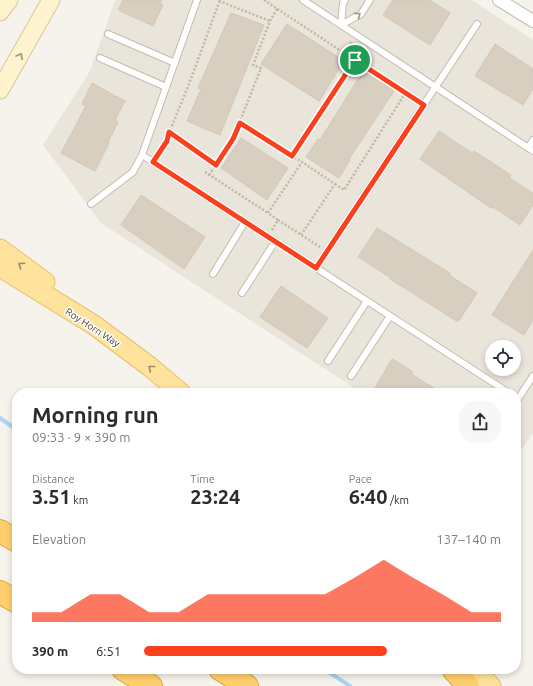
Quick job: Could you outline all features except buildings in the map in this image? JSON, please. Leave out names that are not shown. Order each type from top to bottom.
[{"type":"highway","points":[[0,531],[12,538]]},
{"type":"highway","points":[[0,592],[12,599]]},
{"type":"highway","points":[[131,674],[150,686]]},
{"type":"highway","points":[[228,674],[247,686]]},
{"type":"highway","points":[[457,674],[468,686]]},
{"type":"main road","points":[[0,12],[9,0]]},
{"type":"main road","points":[[0,90],[50,0]]},
{"type":"main road","points":[[0,250],[56,290],[94,325]]},
{"type":"main road","name":"Roy Horn Way","points":[[0,267],[94,325],[149,366],[175,388]]},
{"type":"main road","points":[[479,674],[491,686]]},
{"type":"street","points":[[499,0],[533,21]]},
{"type":"lane","points":[[91,204],[133,172],[142,155],[198,0]]},
{"type":"lane","points":[[303,0],[531,149],[533,140]]},
{"type":"lane","points":[[341,25],[343,3],[345,0]]},
{"type":"lane","points":[[341,25],[361,14],[370,0]]},
{"type":"lane","points":[[316,268],[477,24]]},
{"type":"lane","points":[[108,34],[174,63]]},
{"type":"lane","points":[[100,58],[166,87]]},
{"type":"lane","points":[[142,155],[501,388]]},
{"type":"lane","points":[[213,274],[246,222]]},
{"type":"lane","points":[[242,293],[275,242]]},
{"type":"lane","points":[[328,361],[367,302]]},
{"type":"lane","points":[[351,376],[390,316]]},
{"type":"lane","points":[[521,394],[533,376]]},
{"type":"path","points":[[264,0],[424,105]]},
{"type":"path","points":[[153,162],[167,141],[169,132],[189,84],[220,1],[270,21]]},
{"type":"path","points":[[210,175],[233,139],[240,123],[261,68],[253,65],[270,21],[277,8]]},
{"type":"path","points":[[344,53],[358,36]]},
{"type":"path","points":[[292,156],[355,60]]},
{"type":"path","points":[[240,123],[344,190],[406,92]]},
{"type":"path","points":[[169,132],[216,165]]},
{"type":"path","points":[[268,213],[302,162]]},
{"type":"path","points":[[205,172],[327,251]]},
{"type":"path","points":[[301,235],[335,184]]},
{"type":"path","points":[[268,237],[278,220]]},
{"type":"shaded area","points":[[115,0],[472,0],[533,40],[533,433],[521,451],[521,388],[354,388],[101,223],[43,145],[90,71]]},
{"type":"waterway","points":[[0,418],[12,426]]},
{"type":"waterway","points":[[332,674],[350,686]]},
{"type":"route","points":[[355,60],[424,105],[316,268],[153,162],[167,141],[169,132],[216,165],[233,139],[240,123],[292,156],[351,69],[355,60]]}]
